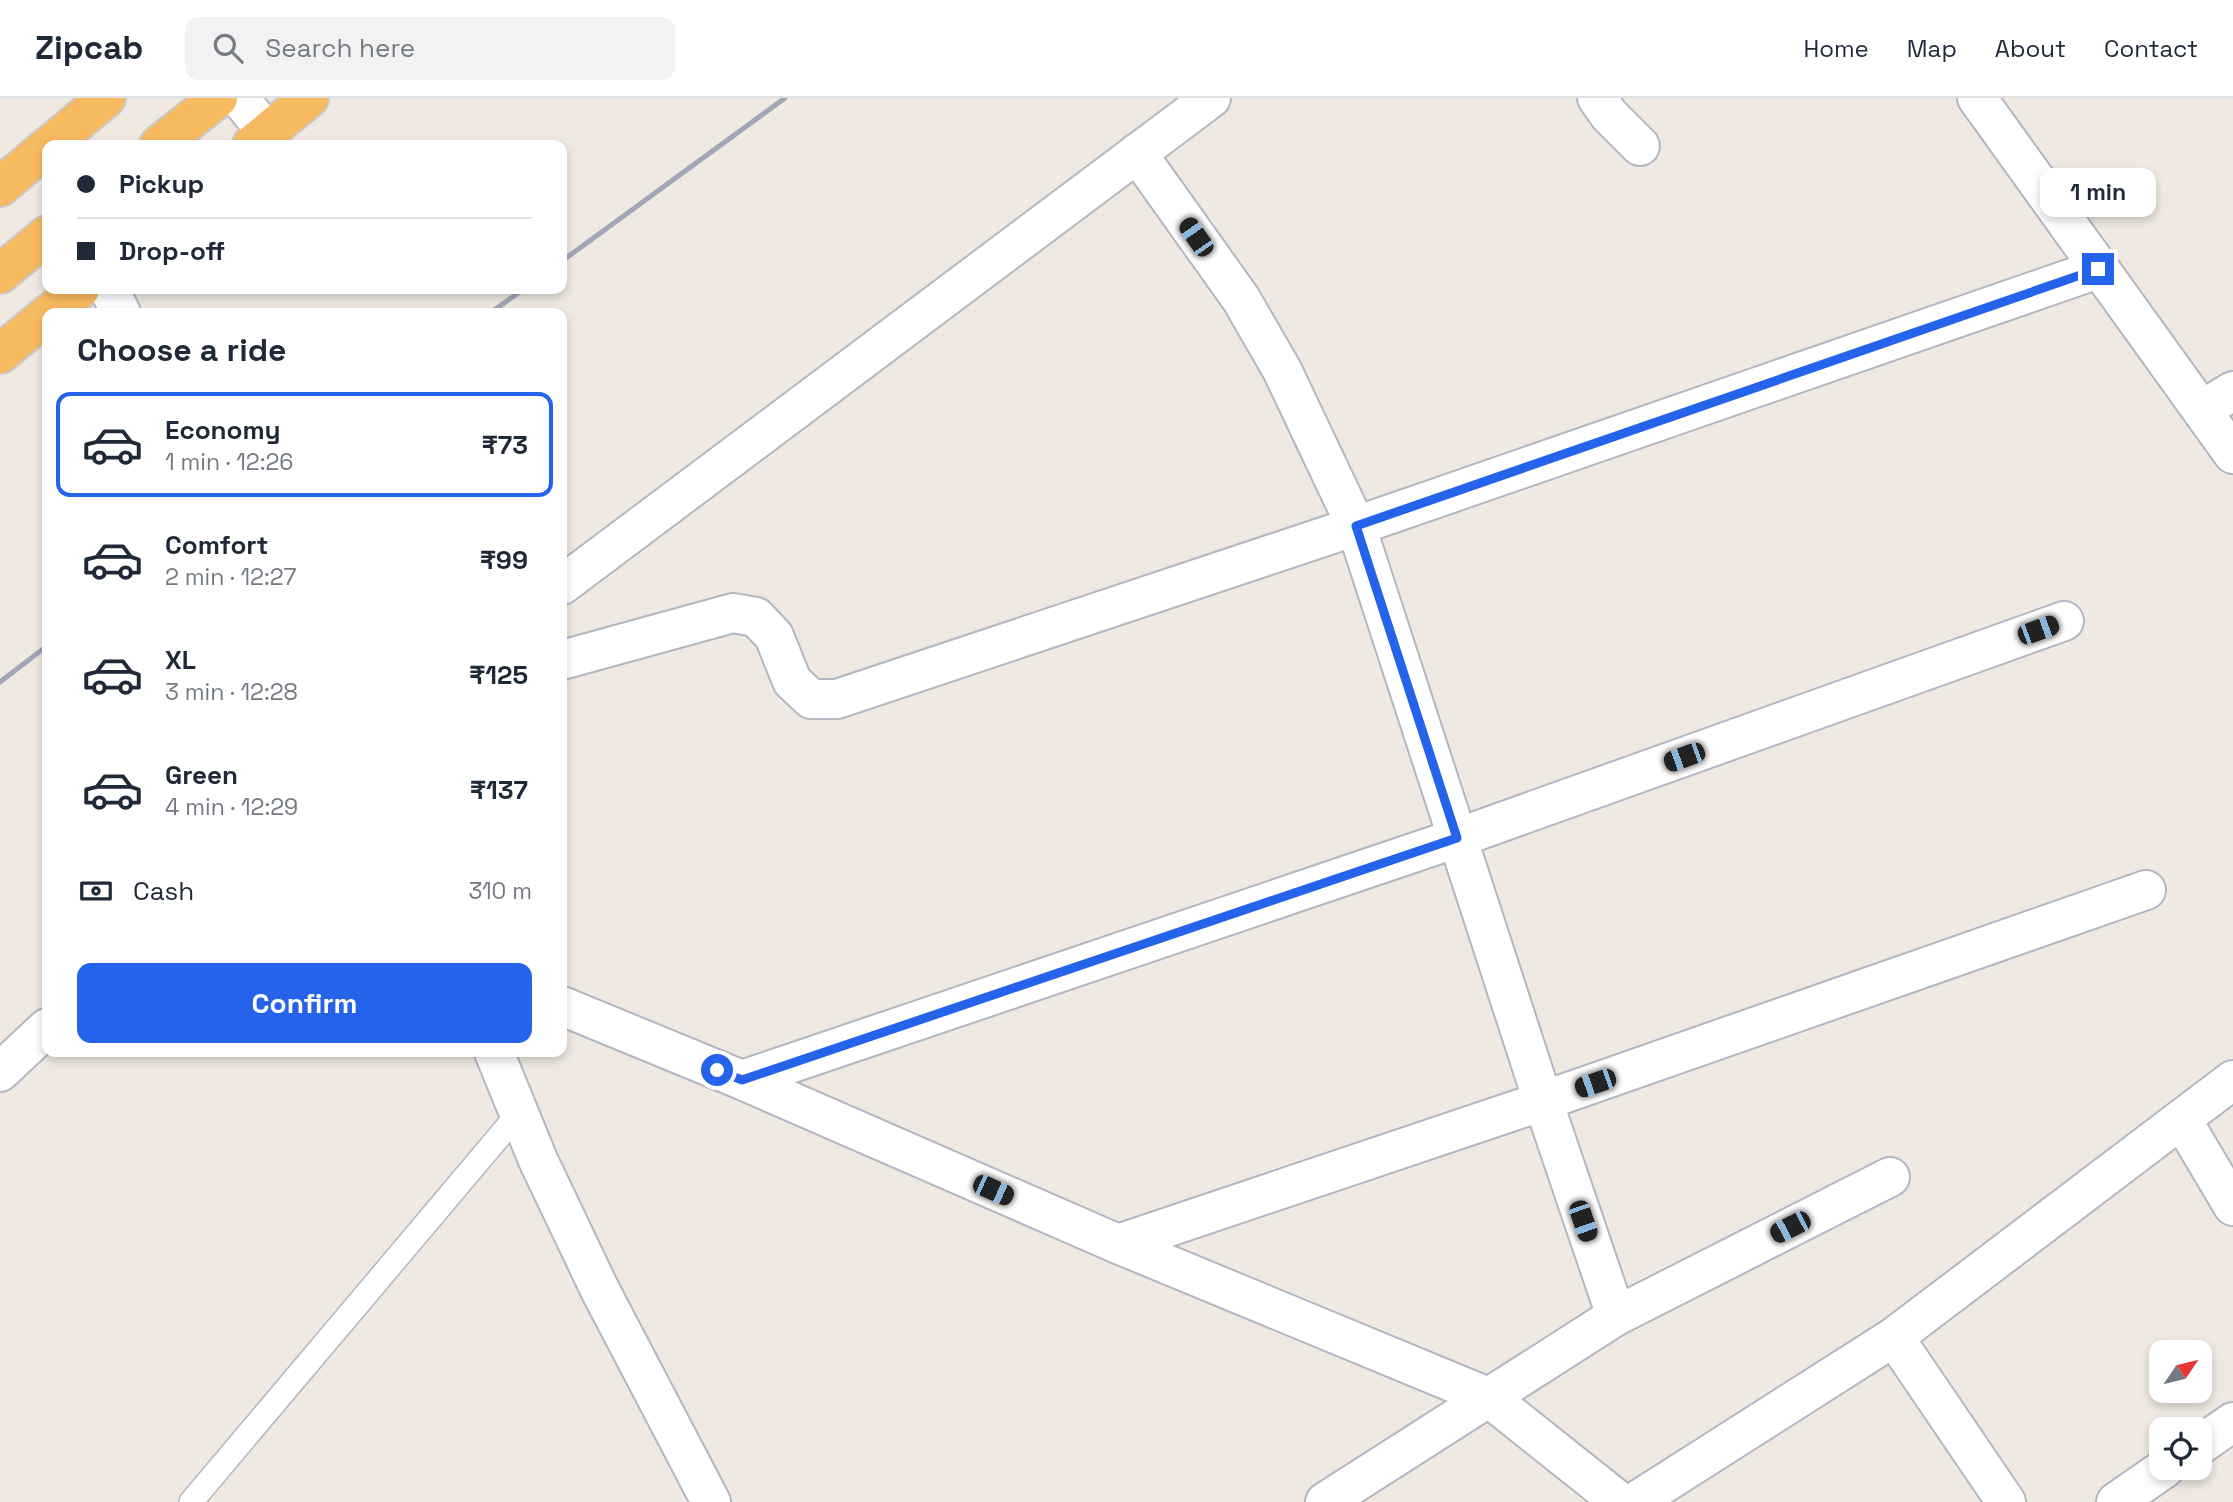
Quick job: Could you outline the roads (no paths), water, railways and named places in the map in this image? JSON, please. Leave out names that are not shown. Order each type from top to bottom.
[{"type":"highway","points":[[55,140],[106,98]]},
{"type":"highway","points":[[165,140],[218,98]]},
{"type":"highway","points":[[259,139],[309,98]]},
{"type":"highway","points":[[0,187],[42,151]]},
{"type":"highway","points":[[0,274],[42,240]]},
{"type":"highway","points":[[56,308],[74,294]]},
{"type":"highway","points":[[0,354],[42,320]]},
{"type":"street","points":[[239,98],[259,139]]},
{"type":"street","points":[[567,581],[1211,98]]},
{"type":"street","points":[[1597,98],[1609,115],[1640,146]]},
{"type":"street","points":[[1977,98],[2098,269],[2217,400],[2233,454]]},
{"type":"street","points":[[1137,153],[1241,299],[1282,370],[1356,526],[1543,1101],[1616,1316]]},
{"type":"street","points":[[567,659],[733,613],[756,617],[775,636],[792,681],[811,699],[837,699],[1356,526],[2098,269]]},
{"type":"street","points":[[742,1080],[1457,838],[2063,621]]},
{"type":"street","points":[[1118,1244],[1543,1101],[2146,890]]},
{"type":"street","points":[[567,1008],[742,1080],[1118,1244],[1488,1397],[1620,1502]]},
{"type":"street","points":[[0,1072],[42,1033]]},
{"type":"street","points":[[496,1057],[538,1160],[600,1290],[711,1502]]},
{"type":"street","points":[[1635,1502],[1894,1337],[2233,1080]]},
{"type":"street","points":[[2182,1120],[2233,1206]]},
{"type":"street","points":[[1325,1502],[1616,1316],[1890,1177]]},
{"type":"street","points":[[1894,1337],[2006,1502]]},
{"type":"street","points":[[2212,1437],[2233,1422]]},
{"type":"street","points":[[2116,1502],[2149,1479]]},
{"type":"lane","points":[[191,1502],[519,1113]]},
{"type":"railway","points":[[567,257],[785,98]]},
{"type":"railway","points":[[497,308],[517,294]]},
{"type":"railway","points":[[0,682],[42,650]]}]
